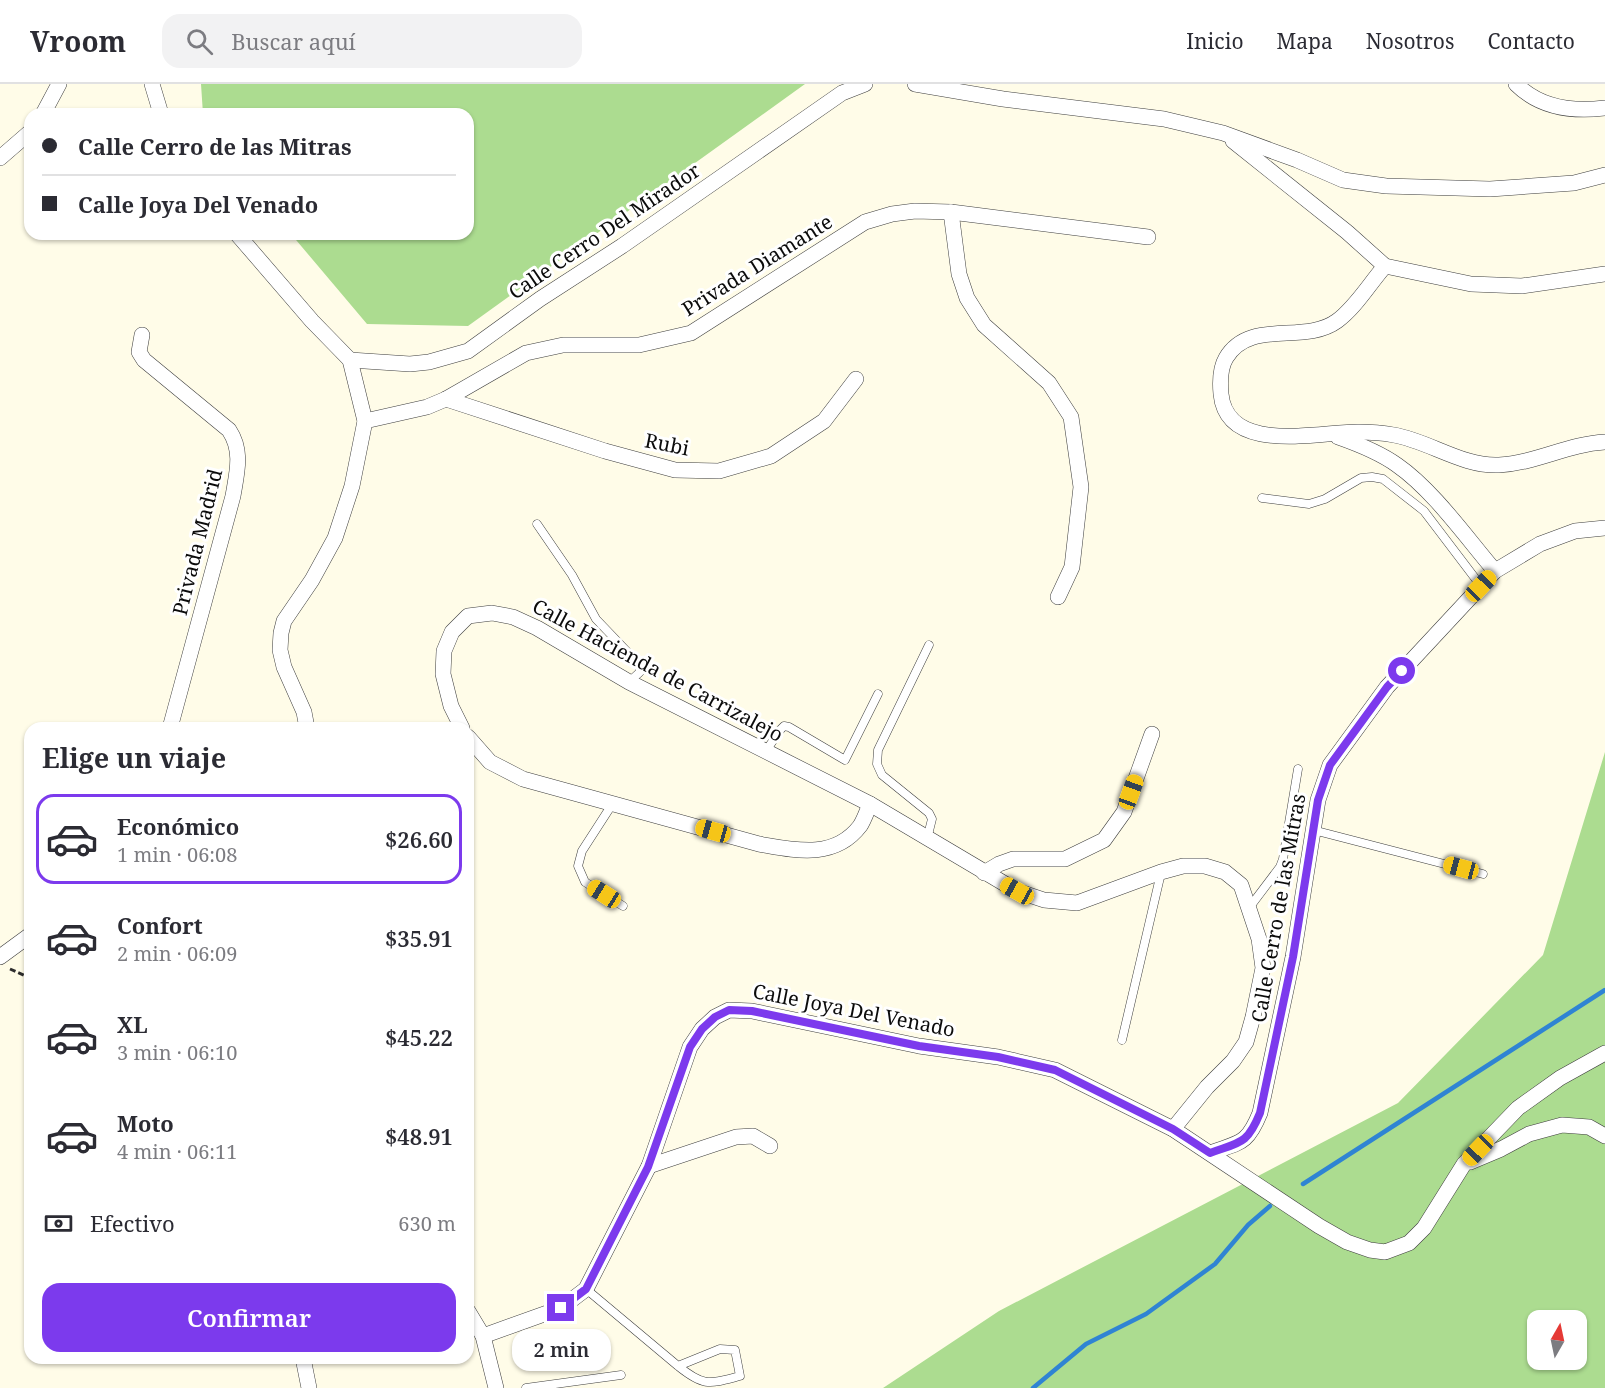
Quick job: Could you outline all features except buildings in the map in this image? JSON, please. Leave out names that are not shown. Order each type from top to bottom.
[{"type":"street","points":[[46,108],[59,84]]},
{"type":"street","points":[[152,84],[159,108]]},
{"type":"street","name":"Calle Cerro Del Mirador","points":[[350,360],[410,364],[429,362],[468,351],[540,299],[622,246],[842,93],[865,84]]},
{"type":"street","points":[[915,84],[1003,99],[1164,119],[1223,133],[1297,160],[1343,180],[1386,186],[1490,189],[1574,183],[1605,175]]},
{"type":"street","points":[[1516,84],[1523,91],[1547,104],[1569,109],[1605,108]]},
{"type":"street","points":[[1223,133],[1347,232],[1385,266],[1471,284],[1522,286],[1605,274]]},
{"type":"street","points":[[0,158],[24,137]]},
{"type":"street","name":"Privada Diamante","points":[[365,421],[427,407],[446,399],[526,353],[563,345],[639,345],[691,333],[865,222],[892,214],[915,211],[951,212],[1149,237]]},
{"type":"street","points":[[951,212],[959,274],[967,298],[984,325],[1049,383],[1071,417],[1081,487],[1072,567],[1058,597]]},
{"type":"street","points":[[242,240],[312,321],[350,360],[365,421],[352,486],[335,538],[312,580],[284,621],[280,633],[280,650],[284,667],[304,712],[306,722]]},
{"type":"street","points":[[1385,266],[1337,321],[1314,332],[1258,335],[1235,346],[1224,361],[1220,382],[1222,406],[1235,423],[1257,433],[1281,438],[1359,432],[1395,435],[1468,460],[1496,465],[1526,462],[1567,449],[1605,442]]},
{"type":"street","name":"Privada Madrid","points":[[142,335],[140,352],[144,360],[229,430],[236,441],[239,457],[233,496],[172,722]]},
{"type":"street","name":"Rubi","points":[[446,399],[605,451],[675,470],[719,471],[771,456],[824,422],[856,379]]},
{"type":"street","points":[[1329,434],[1360,444],[1397,465],[1434,498],[1495,571]]},
{"type":"street","name":"Calle Cerro de las Mitras","points":[[1210,1153],[1242,1142],[1253,1132],[1260,1113],[1293,957],[1318,800],[1330,765],[1387,687],[1495,571],[1540,544],[1575,531],[1605,528]]},
{"type":"street","name":"Calle Hacienda de Carrizalejo","points":[[459,722],[451,706],[443,674],[444,651],[452,632],[468,616],[492,613],[513,617],[537,628],[628,682],[870,804],[1017,891],[1044,900],[1077,903],[1183,866],[1205,866],[1225,872],[1240,885],[1259,939],[1263,968],[1246,1042],[1233,1061],[1207,1087],[1173,1129]]},
{"type":"street","points":[[984,873],[1013,859],[1065,859],[1104,840],[1124,812],[1152,734]]},
{"type":"street","points":[[474,744],[490,762],[523,779],[759,844],[810,851],[846,840],[860,825],[870,804]]},
{"type":"street","points":[[5,963],[24,942]]},
{"type":"street","name":"Calle Joya Del Venado","points":[[483,1336],[561,1308],[586,1289],[648,1167],[690,1047],[702,1029],[715,1017],[729,1010],[752,1011],[919,1046],[1027,1063],[1055,1070],[1173,1129],[1319,1226],[1347,1242],[1370,1250],[1385,1252],[1409,1243],[1424,1228],[1464,1164]]},
{"type":"street","points":[[1464,1164],[1518,1108],[1560,1078],[1603,1055]]},
{"type":"street","points":[[1464,1164],[1501,1149],[1529,1134],[1562,1125],[1589,1127],[1605,1136]]},
{"type":"street","points":[[648,1167],[736,1137],[753,1136],[770,1146]]},
{"type":"street","points":[[474,1321],[483,1336],[496,1388]]},
{"type":"street","points":[[304,1364],[309,1388]]},
{"type":"lane","points":[[1262,498],[1309,504],[1325,499],[1361,478],[1383,479],[1424,510],[1481,586]]},
{"type":"lane","points":[[537,524],[572,575],[596,619],[640,665],[640,672],[628,682]]},
{"type":"lane","points":[[927,838],[932,819],[929,813],[882,775],[877,764],[878,750],[928,645]]},
{"type":"lane","points":[[766,751],[784,726],[845,760],[878,694]]},
{"type":"lane","points":[[1249,908],[1280,867],[1283,859],[1298,769]]},
{"type":"lane","points":[[613,803],[582,851],[578,866],[585,882],[623,906]]},
{"type":"lane","points":[[1313,830],[1483,874]]},
{"type":"lane","points":[[1122,1040],[1161,872]]},
{"type":"lane","points":[[586,1289],[678,1366],[693,1378],[710,1384],[740,1376],[735,1350],[720,1349],[678,1366]]},
{"type":"lane","points":[[526,1388],[621,1375]]},
{"type":"path","points":[[5,963],[24,974]]},
{"type":"green space","points":[[201,84],[805,84],[468,326],[367,324],[296,240],[474,240],[474,108],[203,108]]},
{"type":"green space","points":[[1605,752],[1605,1388],[883,1388],[999,1311],[1398,1103],[1543,955]]},
{"type":"waterway","points":[[1303,1184],[1605,990]]},
{"type":"waterway","points":[[1033,1388],[1086,1344],[1146,1314],[1215,1264],[1248,1225],[1270,1206]]},
{"type":"route","points":[[561,1308],[586,1289],[648,1167],[690,1047],[702,1029],[715,1017],[729,1010],[752,1011],[919,1046],[998,1057],[1055,1070],[1173,1129],[1210,1153],[1242,1142],[1253,1132],[1260,1113],[1293,957],[1318,800],[1330,765],[1387,687],[1402,671]]}]
